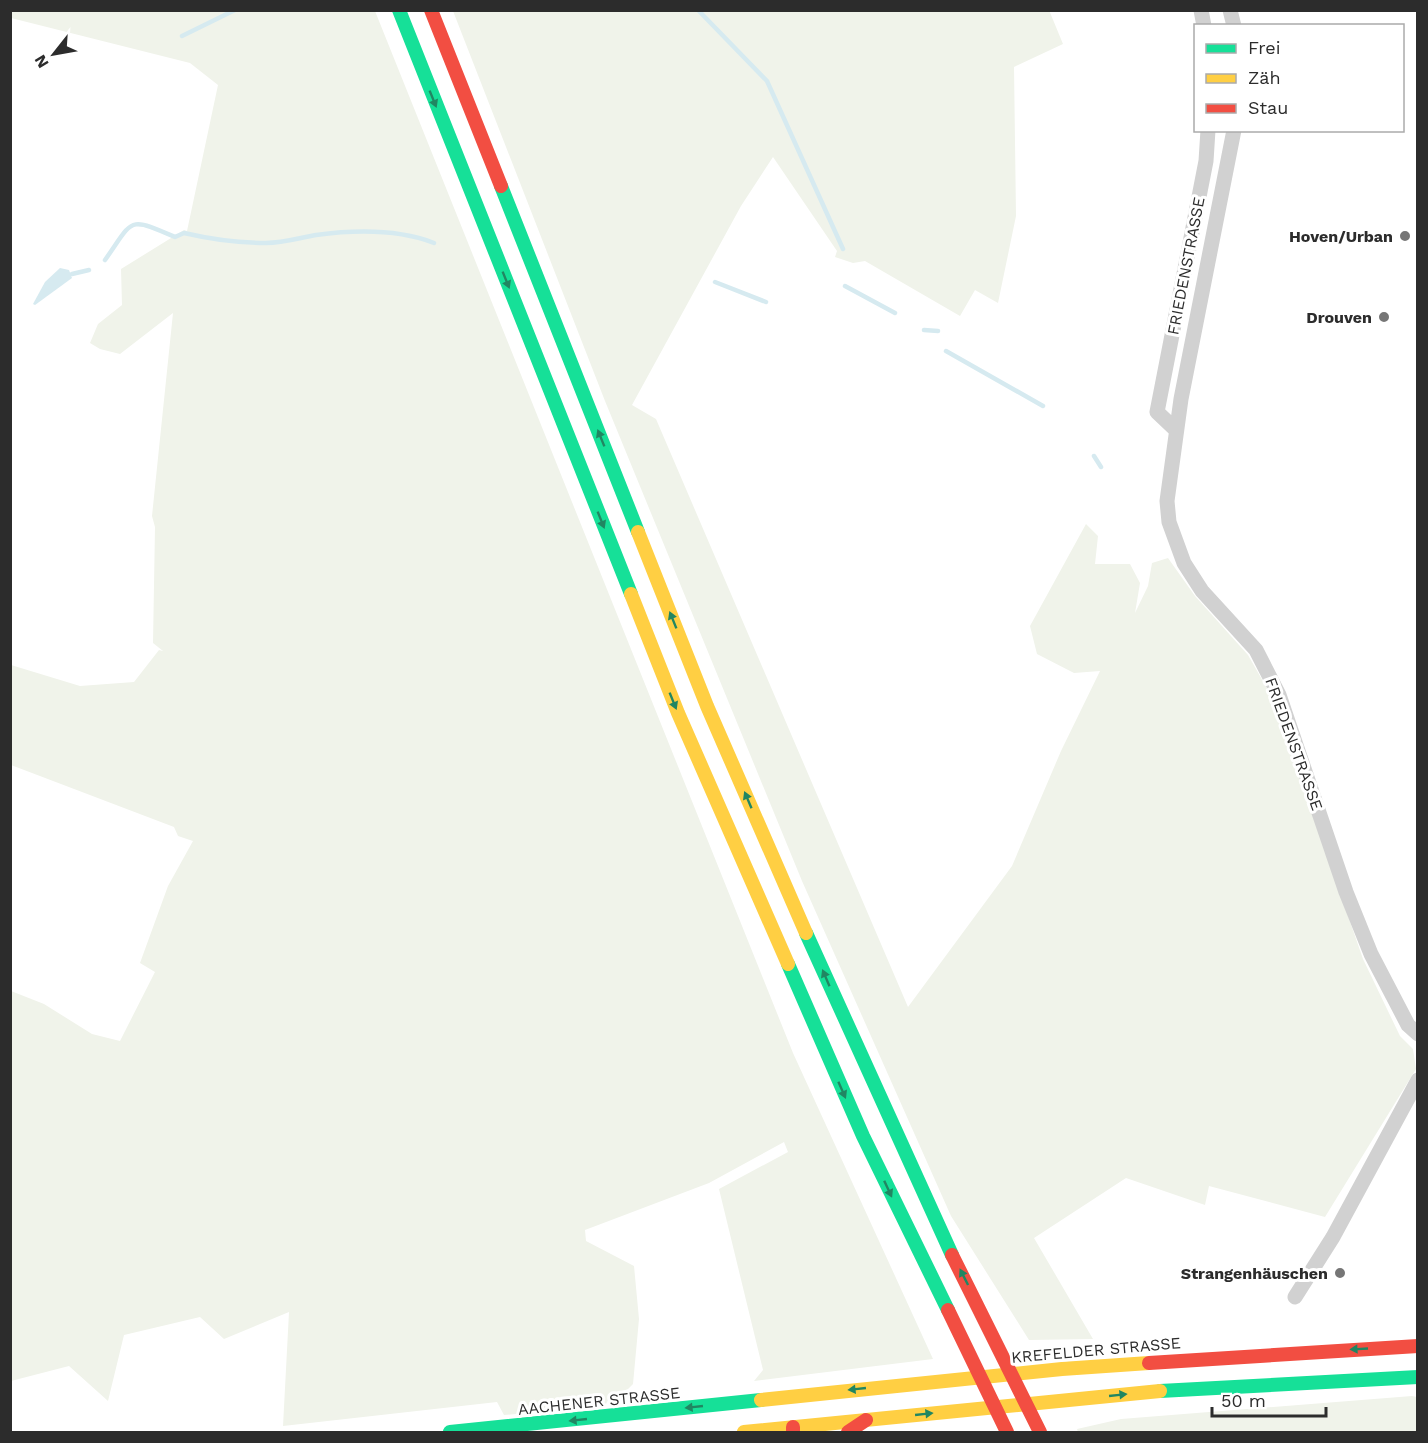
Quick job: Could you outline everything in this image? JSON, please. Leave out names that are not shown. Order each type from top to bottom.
[{"type":"main road","points":[[399,10],[678,713],[863,1136],[956,1332],[1007,1432]]},
{"type":"main road","points":[[431,10],[707,706],[849,1032],[934,1219],[991,1329],[1040,1432]]},
{"type":"main road","name":"KREFELDER STRASSE","points":[[781,1419],[1073,1368],[1418,1346]]},
{"type":"main road","name":"KREFELDER STRASSE","points":[[752,1401],[781,1419],[866,1420],[1215,1387],[1418,1377]]},
{"type":"main road","name":"AACHENER STRASSE","points":[[450,1432],[484,1431],[752,1401]]},
{"type":"main road","points":[[744,1432],[781,1419]]},
{"type":"main road","points":[[848,1432],[866,1420]]},
{"type":"street","name":"FRIEDENSTRASSE","points":[[1176,429],[1157,412],[1206,161],[1208,132]]},
{"type":"street","name":"FRIEDENSTRASSE","points":[[1234,132],[1176,429],[1167,501],[1175,543],[1184,564],[1202,591],[1256,650],[1280,695],[1346,892],[1371,954],[1408,1024],[1418,1034]]},
{"type":"street","points":[[1295,1297],[1333,1237],[1418,1080]]},
{"type":"shaded area","points":[[1049,10],[1063,44],[1014,67],[1016,216],[998,303],[975,290],[960,316],[865,261],[853,263],[835,257],[837,251],[773,157],[741,206],[632,405],[656,419],[908,1007],[1012,866],[1061,751],[1100,671],[1074,673],[1037,654],[1030,626],[1086,524],[1098,536],[1095,564],[1130,564],[1140,583],[1135,613],[1148,586],[1152,563],[1168,558],[1195,596],[1248,655],[1272,697],[1363,959],[1400,1036],[1413,1049],[1416,1069],[1325,1217],[1209,1186],[1205,1205],[1126,1178],[1034,1238],[1093,1339],[1029,1340],[951,1216],[802,881],[605,401],[453,11]]},
{"type":"shaded area","points":[[10,11],[375,11],[793,1053],[933,1359],[754,1381],[763,1370],[719,1189],[788,1152],[784,1142],[709,1183],[585,1230],[586,1241],[634,1266],[639,1319],[633,1384],[628,1389],[610,1396],[605,1406],[504,1415],[497,1402],[283,1426],[289,1312],[224,1339],[200,1317],[124,1335],[108,1401],[69,1366],[11,1381],[11,991],[44,1004],[92,1034],[120,1041],[155,972],[140,963],[168,886],[193,841],[178,836],[174,827],[11,765],[11,665],[80,686],[134,682],[159,650],[163,651],[153,643],[155,527],[152,516],[173,313],[120,354],[100,349],[90,343],[98,324],[122,305],[121,269],[184,230],[187,231],[218,85],[190,63],[11,18]]},
{"type":"shaded area","points":[[60,268],[69,270],[72,278],[35,305],[33,304],[45,282]]},
{"type":"shaded area","points":[[1417,1397],[1417,1432],[1078,1432],[1077,1429],[1121,1419]]},
{"type":"waterway","points":[[182,36],[235,10]]},
{"type":"waterway","points":[[698,10],[767,81],[843,249]]},
{"type":"waterway","points":[[105,260],[127,229],[139,224],[175,237],[184,233],[245,242],[272,243],[316,235],[361,232],[406,235],[434,243]]},
{"type":"waterway","points":[[72,274],[89,270]]},
{"type":"waterway","points":[[715,282],[766,302]]},
{"type":"waterway","points":[[845,286],[895,313]]},
{"type":"waterway","points":[[924,330],[938,331]]},
{"type":"waterway","points":[[946,351],[1043,406]]},
{"type":"waterway","points":[[1094,456],[1101,467]]},
{"type":"traffic: fast","points":[[399,10],[631,594]]},
{"type":"traffic: fast","points":[[501,186],[638,532]]},
{"type":"traffic: fast","points":[[806,933],[952,1255]]},
{"type":"traffic: fast","points":[[788,964],[863,1136],[948,1310]]},
{"type":"traffic: fast","points":[[1160,1391],[1418,1377]]},
{"type":"traffic: fast","points":[[450,1432],[761,1400]]},
{"type":"traffic: slow","points":[[638,532],[707,706],[806,933]]},
{"type":"traffic: slow","points":[[631,594],[678,713],[788,964]]},
{"type":"traffic: slow","points":[[761,1400],[1062,1369],[1149,1363]]},
{"type":"traffic: slow","points":[[744,1432],[1160,1391]]},
{"type":"traffic: jam","points":[[431,10],[501,186]]},
{"type":"traffic: jam","points":[[952,1255],[1040,1432]]},
{"type":"traffic: jam","points":[[948,1310],[1007,1432]]},
{"type":"traffic: jam","points":[[1149,1363],[1418,1346]]},
{"type":"traffic: jam","points":[[848,1432],[866,1420]]},
{"type":"traffic: jam","points":[[793,1427],[793,1432]]},
{"type":"place","name":"Hoven/Urban","points":[[1405,236]]},
{"type":"place","name":"Drouven","points":[[1384,317]]},
{"type":"place","name":"Strangenhäuschen","points":[[1340,1273]]}]
